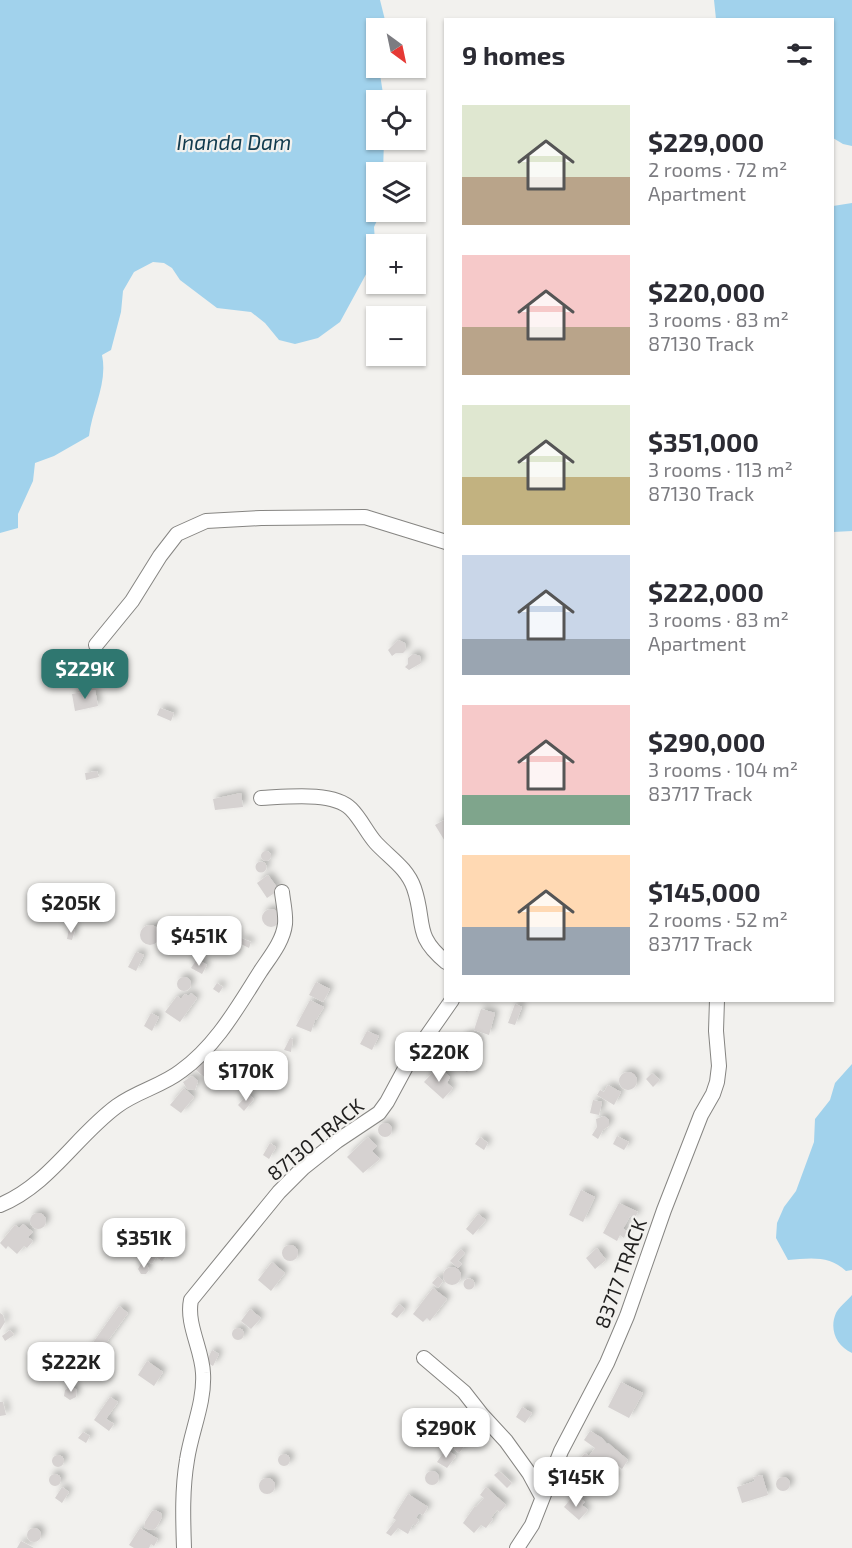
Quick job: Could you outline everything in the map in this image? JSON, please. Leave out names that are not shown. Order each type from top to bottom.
[{"type":"street","points":[[96,645],[132,601],[160,556],[177,534],[206,521],[365,517],[444,541]]},
{"type":"street","points":[[261,798],[302,796],[341,801],[410,880],[415,890],[426,942],[444,960]]},
{"type":"street","points":[[0,1205],[23,1194],[40,1180],[117,1106],[180,1072],[213,1042],[275,949],[285,923],[282,892]]},
{"type":"street","name":"87130 TRACK","points":[[184,1548],[183,1516],[187,1460],[204,1380],[202,1360],[190,1315],[191,1300],[247,1229],[303,1168],[337,1141],[379,1113],[408,1062],[451,1002]]},
{"type":"street","name":"83717 TRACK","points":[[517,1548],[532,1524],[561,1450],[607,1363],[627,1316],[664,1210],[701,1115],[713,1094],[719,1066],[716,1031],[717,1002]]},
{"type":"street","points":[[424,1358],[464,1392],[506,1441],[529,1473],[542,1497]]},
{"type":"water","name":"Inanda Dam","points":[[0,0],[380,0],[384,18],[366,18],[366,78],[381,78],[382,90],[366,90],[366,150],[384,150],[383,162],[366,162],[366,222],[376,222],[374,234],[366,234],[366,274],[340,322],[318,338],[295,344],[279,340],[265,323],[251,312],[217,308],[180,280],[172,268],[164,263],[153,262],[134,272],[123,291],[121,312],[111,350],[102,355],[103,376],[89,436],[54,456],[35,463],[33,481],[18,514],[18,528],[0,533]]},
{"type":"water","points":[[714,0],[852,0],[852,146],[834,139],[834,18],[716,18]]},
{"type":"water","points":[[852,203],[852,531],[834,532],[834,206]]},
{"type":"water","points":[[852,1064],[852,1270],[846,1271],[826,1260],[811,1258],[788,1260],[776,1238],[777,1223],[784,1207],[796,1191],[814,1142],[815,1119],[830,1100],[835,1083]]},
{"type":"water","points":[[852,1295],[852,1353],[838,1341],[833,1325],[837,1311]]},
{"type":"building","points":[[398,640],[405,643],[406,650],[392,656],[388,650]]},
{"type":"building","points":[[413,654],[420,656],[421,663],[409,670],[405,667],[408,664],[408,658]]},
{"type":"building","points":[[95,690],[98,706],[75,711],[72,694]]},
{"type":"building","points":[[160,708],[174,713],[171,721],[157,715]]},
{"type":"building","points":[[97,771],[99,777],[86,780],[85,773]]},
{"type":"building","points":[[241,793],[243,807],[215,810],[213,799]]},
{"type":"building","points":[[444,820],[444,840],[435,825]]},
{"type":"building","points":[[266,851],[270,852],[270,860],[266,861],[262,860],[261,856],[262,852]]},
{"type":"building","points":[[261,862],[265,863],[265,871],[261,872],[257,871],[256,867],[257,863]]},
{"type":"building","points":[[268,875],[279,890],[267,898],[257,883]]},
{"type":"building","points":[[271,909],[277,912],[280,918],[277,924],[271,927],[265,924],[262,918],[265,912]]},
{"type":"building","points":[[196,924],[203,929],[194,943],[187,938]]},
{"type":"building","points":[[150,925],[157,928],[160,935],[157,942],[150,945],[143,942],[140,935],[143,928]]},
{"type":"building","points":[[69,928],[75,930],[72,940],[67,939]]},
{"type":"building","points":[[241,938],[251,942],[249,948],[239,943]]},
{"type":"building","points":[[136,952],[144,955],[136,971],[128,967]]},
{"type":"building","points":[[197,959],[207,965],[202,974],[191,968]]},
{"type":"building","points":[[184,977],[189,979],[191,984],[189,989],[184,991],[179,989],[177,984],[179,979]]},
{"type":"building","points":[[316,982],[330,989],[323,1002],[309,995]]},
{"type":"building","points":[[217,983],[223,987],[219,993],[213,989]]},
{"type":"building","points":[[191,993],[197,998],[180,1022],[165,1012],[177,996],[181,999],[185,994],[189,996]]},
{"type":"building","points":[[310,1000],[324,1007],[315,1020],[311,1032],[296,1026]]},
{"type":"building","points":[[515,1004],[522,1007],[515,1025],[508,1023]]},
{"type":"building","points":[[481,1009],[495,1013],[489,1035],[474,1030]]},
{"type":"building","points":[[151,1013],[159,1017],[152,1031],[144,1026]]},
{"type":"building","points":[[367,1031],[379,1036],[372,1050],[360,1044]]},
{"type":"building","points":[[470,1034],[476,1037],[479,1043],[476,1049],[470,1052],[464,1049],[461,1043],[464,1037]]},
{"type":"building","points":[[290,1038],[293,1039],[291,1052],[284,1050]]},
{"type":"building","points":[[208,1053],[223,1065],[210,1082],[195,1069]]},
{"type":"building","points":[[460,1056],[473,1064],[467,1072],[455,1065]]},
{"type":"building","points":[[437,1068],[450,1077],[447,1083],[453,1088],[443,1099],[424,1082]]},
{"type":"building","points":[[628,1072],[634,1075],[637,1081],[634,1087],[628,1090],[622,1087],[619,1081],[622,1075]]},
{"type":"building","points":[[652,1073],[660,1080],[653,1087],[646,1079]]},
{"type":"building","points":[[192,1076],[198,1081],[195,1090],[187,1089],[183,1082]]},
{"type":"building","points":[[608,1085],[621,1092],[614,1105],[597,1095],[600,1090],[604,1092]]},
{"type":"building","points":[[184,1088],[194,1097],[181,1113],[170,1105]]},
{"type":"building","points":[[248,1094],[254,1099],[244,1111],[238,1105]]},
{"type":"building","points":[[593,1100],[602,1102],[599,1115],[590,1113]]},
{"type":"building","points":[[604,1116],[609,1120],[609,1126],[603,1130],[598,1139],[592,1135],[597,1127],[596,1119]]},
{"type":"building","points":[[385,1123],[390,1125],[392,1130],[390,1135],[385,1137],[380,1135],[378,1130],[380,1125]]},
{"type":"building","points":[[617,1136],[629,1142],[624,1150],[613,1144]]},
{"type":"building","points":[[368,1137],[377,1146],[372,1151],[380,1159],[363,1173],[347,1157]]},
{"type":"building","points":[[480,1137],[488,1143],[484,1150],[475,1144]]},
{"type":"building","points":[[270,1143],[276,1147],[269,1159],[263,1155]]},
{"type":"building","points":[[581,1190],[595,1197],[583,1222],[569,1215]]},
{"type":"building","points":[[619,1203],[638,1212],[634,1219],[630,1216],[623,1229],[627,1231],[624,1238],[620,1235],[617,1241],[603,1233]]},
{"type":"building","points":[[38,1213],[46,1221],[38,1229],[30,1221]]},
{"type":"building","points":[[478,1214],[486,1220],[473,1235],[466,1229]]},
{"type":"building","points":[[23,1224],[33,1232],[28,1237],[33,1241],[17,1254],[8,1246],[6,1249],[0,1243],[15,1225],[19,1228]]},
{"type":"building","points":[[170,1230],[181,1237],[162,1261],[156,1257],[152,1264],[140,1258],[158,1236],[163,1240]]},
{"type":"building","points":[[290,1245],[296,1247],[298,1253],[296,1259],[290,1261],[284,1259],[282,1253],[284,1247]]},
{"type":"building","points":[[597,1248],[606,1260],[595,1269],[586,1258]]},
{"type":"building","points":[[461,1249],[465,1253],[458,1261],[462,1264],[458,1268],[450,1261]]},
{"type":"building","points":[[272,1262],[285,1273],[271,1291],[258,1280]]},
{"type":"building","points":[[141,1264],[147,1265],[149,1270],[146,1274],[141,1274],[138,1269]]},
{"type":"building","points":[[452,1267],[458,1270],[461,1276],[458,1282],[452,1285],[446,1282],[443,1276],[446,1270]]},
{"type":"building","points":[[438,1276],[443,1281],[438,1288],[432,1283]]},
{"type":"building","points":[[469,1278],[475,1284],[469,1290],[463,1284]]},
{"type":"building","points":[[433,1288],[447,1299],[430,1321],[427,1318],[423,1322],[413,1314]]},
{"type":"building","points":[[399,1304],[405,1309],[397,1318],[391,1314]]},
{"type":"building","points":[[119,1306],[128,1313],[96,1357],[87,1351]]},
{"type":"building","points":[[250,1309],[261,1318],[251,1329],[241,1321]]},
{"type":"building","points":[[0,1313],[5,1322],[0,1330]]},
{"type":"building","points":[[238,1328],[244,1334],[238,1340],[232,1334]]},
{"type":"building","points":[[10,1330],[14,1335],[5,1341],[2,1336]]},
{"type":"building","points":[[212,1350],[219,1354],[213,1366],[206,1362]]},
{"type":"building","points":[[147,1361],[163,1372],[154,1386],[138,1375]]},
{"type":"building","points":[[101,1368],[108,1374],[103,1380],[96,1374]]},
{"type":"building","points":[[621,1382],[643,1393],[629,1418],[608,1407]]},
{"type":"building","points":[[71,1386],[77,1390],[76,1397],[70,1400],[64,1396],[65,1390]]},
{"type":"building","points":[[110,1397],[118,1402],[106,1419],[114,1424],[109,1431],[94,1420]]},
{"type":"building","points":[[0,1402],[3,1402],[6,1415],[0,1416]]},
{"type":"building","points":[[522,1407],[532,1413],[525,1423],[516,1417]]},
{"type":"building","points":[[590,1431],[628,1460],[622,1469],[610,1459],[604,1467],[616,1477],[611,1482],[604,1477],[601,1481],[597,1479],[594,1482],[598,1485],[591,1495],[581,1488],[593,1476],[577,1463],[585,1453],[589,1456],[595,1448],[584,1440]]},
{"type":"building","points":[[83,1432],[90,1436],[86,1443],[78,1438]]},
{"type":"building","points":[[463,1436],[469,1440],[459,1453],[454,1449]]},
{"type":"building","points":[[446,1449],[456,1456],[447,1468],[437,1462]]},
{"type":"building","points":[[284,1454],[290,1460],[284,1466],[278,1460]]},
{"type":"building","points":[[60,1455],[63,1456],[63,1466],[56,1467],[53,1466],[52,1459],[53,1456]]},
{"type":"building","points":[[432,1471],[437,1473],[439,1478],[437,1483],[432,1485],[427,1483],[425,1478],[427,1473]]},
{"type":"building","points":[[499,1471],[512,1483],[507,1488],[494,1475]]},
{"type":"building","points":[[55,1474],[61,1480],[55,1486],[49,1480]]},
{"type":"building","points":[[762,1475],[768,1495],[742,1503],[737,1487],[755,1481],[753,1477]]},
{"type":"building","points":[[780,1477],[786,1477],[790,1484],[786,1491],[780,1491],[776,1487],[776,1481]]},
{"type":"building","points":[[267,1478],[273,1480],[275,1486],[273,1492],[267,1494],[261,1492],[259,1486],[261,1480]]},
{"type":"building","points":[[62,1487],[69,1492],[62,1503],[55,1498]]},
{"type":"building","points":[[486,1487],[506,1505],[500,1512],[497,1510],[486,1528],[481,1525],[474,1533],[463,1523],[484,1498],[480,1495]]},
{"type":"building","points":[[408,1494],[428,1507],[423,1515],[419,1513],[416,1518],[419,1520],[415,1526],[413,1524],[408,1534],[398,1528],[391,1536],[386,1533],[396,1520],[393,1518]]},
{"type":"building","points":[[572,1497],[576,1500],[578,1497],[585,1502],[582,1505],[588,1510],[579,1520],[564,1507]]},
{"type":"building","points":[[155,1510],[161,1513],[162,1517],[156,1528],[147,1529],[144,1527],[145,1522]]},
{"type":"building","points":[[31,1528],[37,1528],[41,1535],[37,1542],[31,1542],[27,1538],[27,1532]]},
{"type":"building","points":[[140,1528],[158,1539],[154,1546],[151,1544],[149,1548],[134,1548],[129,1545]]},
{"type":"building","points":[[21,1541],[34,1548],[17,1548]]}]
